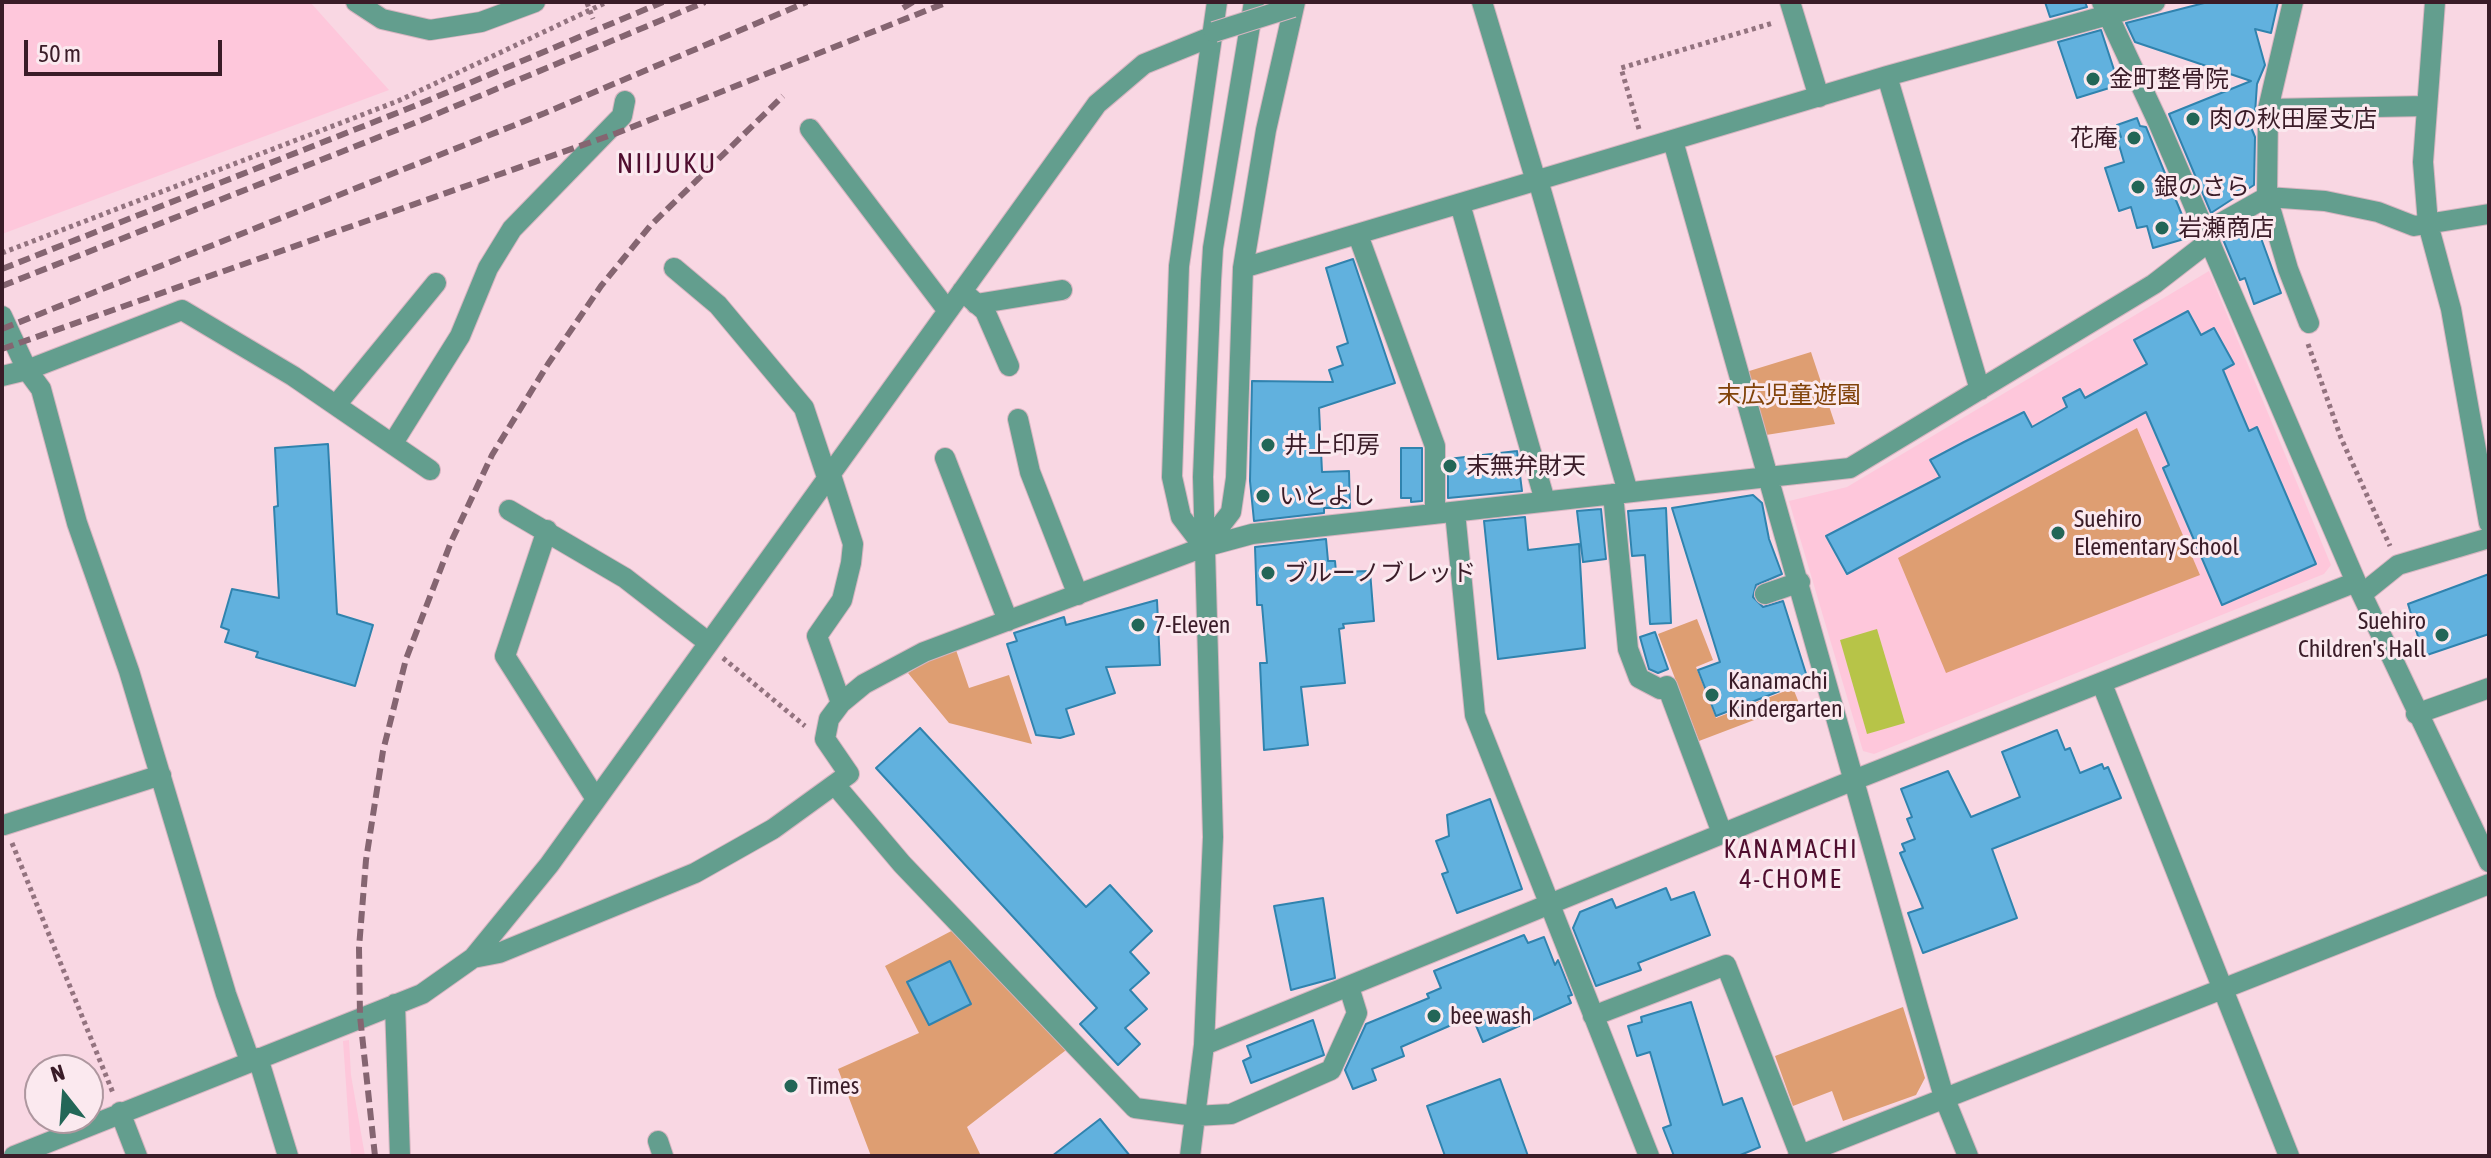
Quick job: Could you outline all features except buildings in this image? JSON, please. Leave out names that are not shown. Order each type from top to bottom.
[{"type":"street","points":[[356,2],[382,19],[430,30],[481,22],[535,2]]},
{"type":"street","points":[[1204,547],[1181,517],[1172,477],[1179,266],[1217,2]]},
{"type":"street","points":[[1190,1156],[1204,1045],[1213,837],[1203,477],[1213,248],[1254,2]]},
{"type":"street","points":[[1482,2],[1537,180],[1621,493],[1628,649],[1639,678],[1660,689],[1667,686],[1722,833]]},
{"type":"street","points":[[1243,268],[1819,97],[2104,8],[2155,2]]},
{"type":"street","points":[[2293,2],[2268,109],[2267,197],[2308,332]]},
{"type":"street","points":[[2435,2],[2423,162],[2428,224],[2451,309],[2489,523]]},
{"type":"street","points":[[14,1156],[422,994],[473,958],[510,916],[596,799],[948,311],[969,297],[1097,104],[1118,83],[1168,51],[1294,5]]},
{"type":"street","points":[[1204,547],[1231,512],[1236,478],[1243,268],[1294,5]]},
{"type":"street","points":[[2104,8],[2158,122],[2205,238],[2359,588],[2416,714],[2489,862]]},
{"type":"street","points":[[1792,9],[1819,97]]},
{"type":"street","points":[[1887,76],[1980,390]]},
{"type":"street","points":[[393,443],[460,336],[488,268],[512,229],[622,116],[625,101]]},
{"type":"street","points":[[2268,109],[2427,106]]},
{"type":"street","points":[[810,129],[948,311]]},
{"type":"street","points":[[1673,141],[1944,1097],[1968,1156]]},
{"type":"street","points":[[473,958],[499,953],[695,873],[773,829],[836,786],[849,774],[825,739],[829,719],[841,703],[864,684],[924,652],[1204,547],[1252,534],[1850,468],[2154,284],[2205,238],[2267,197],[2325,201],[2378,212],[2414,226],[2489,214]]},
{"type":"street","points":[[1460,204],[1545,501]]},
{"type":"street","points":[[1358,235],[1435,446],[1475,715],[1649,1156]]},
{"type":"street","points":[[674,268],[718,305],[804,408],[853,544],[842,600],[817,636],[841,703]]},
{"type":"street","points":[[336,405],[436,283]]},
{"type":"street","points":[[969,297],[1062,290]]},
{"type":"street","points":[[969,297],[985,311],[1009,366]]},
{"type":"street","points":[[2,376],[27,370],[182,310],[336,405],[430,470]]},
{"type":"street","points":[[2,316],[27,370],[41,389],[77,523],[161,775],[226,994],[254,1060],[288,1156]]},
{"type":"street","points":[[1018,419],[1030,472],[1078,595]]},
{"type":"street","points":[[945,458],[1008,621]]},
{"type":"street","points":[[509,510],[625,578],[709,643]]},
{"type":"street","points":[[547,530],[505,656],[596,799]]},
{"type":"street","points":[[1204,1045],[1854,780],[2359,588],[2398,565],[2489,538]]},
{"type":"street","points":[[1765,594],[1800,582]]},
{"type":"street","points":[[2102,684],[2289,1156]]},
{"type":"street","points":[[2416,714],[2489,688]]},
{"type":"street","points":[[4,825],[161,775]]},
{"type":"street","points":[[836,786],[912,875],[1135,1108],[1195,1116],[1231,1114],[1331,1070],[1357,1013],[1349,987]]},
{"type":"street","points":[[1593,1016],[1726,965],[1799,1156],[2489,884]]},
{"type":"street","points":[[395,1004],[400,1156]]},
{"type":"street","points":[[120,1112],[137,1156]]},
{"type":"path","points":[[2,253],[398,101],[588,6],[607,2]]},
{"type":"path","points":[[588,6],[593,19]]},
{"type":"path","points":[[1645,149],[1621,68],[1792,9]]},
{"type":"path","points":[[2308,332],[2341,438],[2398,565]]},
{"type":"path","points":[[709,643],[825,739]]},
{"type":"path","points":[[4,825],[59,954],[120,1112]]},
{"type":"shaded area","points":[[2,2],[310,2],[389,90],[2,234]]},
{"type":"shaded area","name":"Suehiro Elementary School","points":[[2209,271],[2331,565],[2324,574],[1874,754],[1863,751],[1789,501],[1847,487]]},
{"type":"shaded area","points":[[1877,629],[1905,723],[1867,734],[1840,640]]},
{"type":"shaded area","points":[[349,1040],[351,1075],[365,1156],[351,1156],[343,1041]]},
{"type":"green space","name":"末広児童遊園","points":[[1811,352],[1835,424],[1766,435],[1746,372]]},
{"type":"green space","points":[[2137,428],[2200,575],[1946,673],[1898,558]]},
{"type":"green space","points":[[1697,619],[1713,660],[1696,667],[1716,718],[1793,688],[1799,703],[1699,741],[1658,634]]},
{"type":"green space","points":[[956,650],[969,688],[1009,675],[1032,744],[949,723],[908,673],[934,657]]},
{"type":"green space","points":[[957,928],[1070,1047],[967,1127],[981,1156],[871,1156],[838,1069],[919,1033],[885,966]]},
{"type":"green space","points":[[1903,1007],[1925,1078],[1916,1095],[1843,1121],[1832,1091],[1793,1106],[1775,1056]]},
{"type":"railway","points":[[2,269],[417,105],[663,2]]},
{"type":"railway","points":[[2,286],[422,120],[705,2]]},
{"type":"railway","points":[[2,329],[545,113],[807,2]]},
{"type":"railway","points":[[903,8],[913,2]]},
{"type":"railway","points":[[2,349],[617,133],[948,2]]},
{"type":"railway","points":[[375,1156],[360,1016],[359,948],[366,860],[383,751],[406,659],[451,542],[492,455],[601,286],[650,226],[783,96]]},
{"type":"place","name":"金町整骨院","points":[[2093,79]]},
{"type":"place","name":"肉の秋田屋支店","points":[[2193,119]]},
{"type":"place","name":"花庵","points":[[2134,138]]},
{"type":"place","name":"銀のさら","points":[[2138,187]]},
{"type":"place","name":"岩瀬商店","points":[[2162,228]]},
{"type":"place","name":"井上印房","points":[[1268,445]]},
{"type":"place","name":"末無弁財天","points":[[1450,466]]},
{"type":"place","name":"いとよし","points":[[1263,496]]},
{"type":"place","name":"Suehiro Elementary School","points":[[2058,533]]},
{"type":"place","name":"ブルーノブレッド","points":[[1268,573]]},
{"type":"place","name":"7-Eleven","points":[[1138,625]]},
{"type":"place","name":"Suehiro Children's Hall","points":[[2442,635]]},
{"type":"place","name":"Kanamachi Kindergarten","points":[[1712,695]]},
{"type":"place","name":"bee wash","points":[[1434,1016]]},
{"type":"place","name":"Times","points":[[791,1086]]},
{"type":"district","name":"NIIJUKU","points":[[667,164]]},
{"type":"district","name":"KANAMACHI 4-CHOME","points":[[1791,865]]}]
